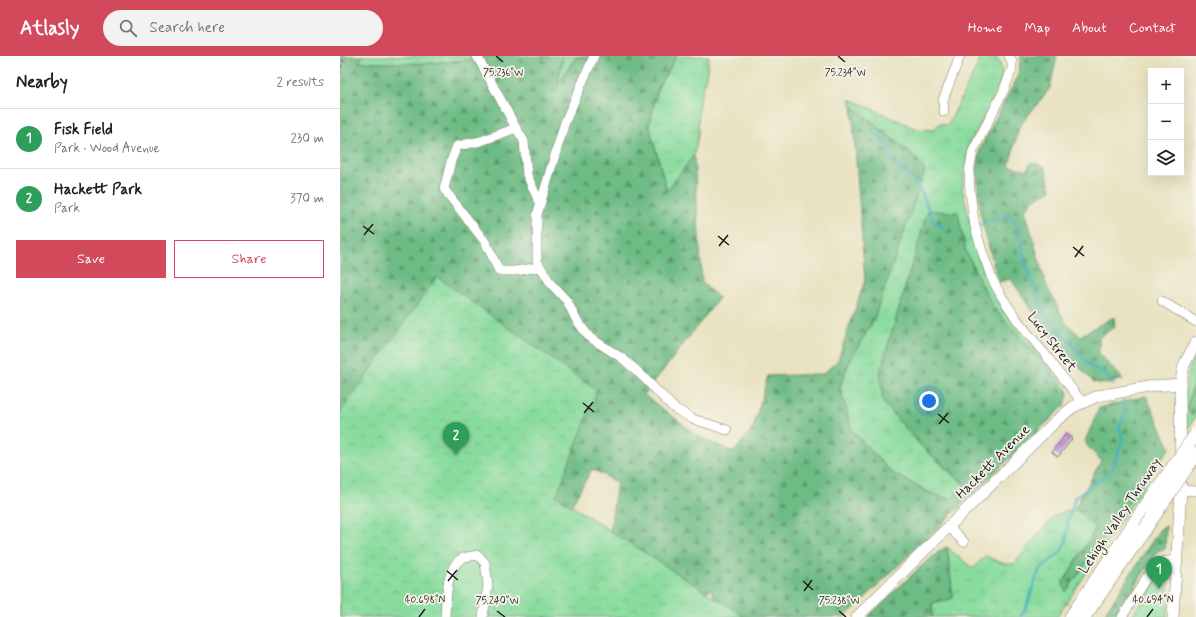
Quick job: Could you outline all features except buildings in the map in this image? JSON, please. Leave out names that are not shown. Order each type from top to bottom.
[{"type":"highway","name":"Lehigh Valley Thruway","points":[[1071,617],[1196,434]]},
{"type":"highway","name":"Lehigh Valley Thruway","points":[[1084,617],[1196,454]]},
{"type":"main road","points":[[1173,617],[1181,490],[1180,384],[1184,365],[1196,342]]},
{"type":"main road","name":"Hackett Avenue","points":[[857,617],[1057,420],[1073,407],[1082,402],[1106,394],[1180,384]]},
{"type":"street","points":[[477,56],[524,141],[527,175],[540,204]]},
{"type":"street","points":[[594,56],[565,122],[540,204],[537,215],[537,261],[540,268],[567,301],[576,319],[589,337],[622,358],[674,408],[693,419],[727,430]]},
{"type":"street","points":[[944,112],[943,100],[960,56]]},
{"type":"street","name":"Lucy Street","points":[[1009,56],[1012,62],[1012,69],[1003,92],[973,151],[969,172],[970,192],[979,240],[992,279],[1002,297],[1018,321],[1082,402]]},
{"type":"street","points":[[516,128],[481,141],[456,146],[444,189],[486,243],[499,271],[540,268]]},
{"type":"street","points":[[1162,300],[1196,322]]},
{"type":"street","points":[[1181,490],[1196,491]]},
{"type":"street","points":[[949,527],[964,542]]},
{"type":"street","points":[[445,617],[448,583],[456,563],[463,558],[478,555],[485,563],[488,585],[483,617]]},
{"type":"street","points":[[1122,617],[1153,566],[1160,562],[1176,560]]},
{"type":"path","points":[[340,74],[344,56]]},
{"type":"green space","points":[[340,56],[363,56],[358,62],[419,64],[470,60],[471,56],[563,56],[557,86],[575,58],[677,56],[658,87],[649,126],[667,191],[694,155],[702,283],[719,298],[644,395],[701,438],[734,452],[753,428],[768,376],[823,374],[838,360],[865,280],[852,106],[916,158],[925,171],[874,319],[849,362],[840,387],[852,431],[891,472],[932,494],[951,499],[965,485],[923,448],[883,402],[880,372],[928,210],[958,213],[966,252],[993,307],[1068,393],[1065,405],[845,617],[728,617],[711,590],[654,605],[607,552],[617,482],[592,469],[572,504],[590,564],[340,617]]},
{"type":"green space","points":[[363,56],[471,56],[470,60],[419,64],[358,62]]},
{"type":"green space","points":[[563,56],[620,56],[603,57],[557,87]]},
{"type":"green space","points":[[677,56],[709,56],[706,76],[699,102],[698,135],[694,155],[667,191],[649,126],[658,87]]},
{"type":"green space","points":[[982,56],[993,56],[998,59],[1003,73],[993,100],[969,144],[962,189],[980,261],[1004,312],[1067,388],[1068,393],[993,307],[966,252],[958,213],[883,402],[923,448],[965,485],[951,499],[932,494],[891,472],[852,431],[840,387],[849,362],[874,319],[916,158],[852,106],[850,99],[917,129],[933,130],[939,124],[948,125]]},
{"type":"green space","points":[[1021,56],[1057,56],[1050,88],[1019,127],[1009,166],[1027,170],[1031,162],[1045,167],[1051,190],[1034,199],[1025,210],[1046,285],[1066,323],[1080,336],[1114,317],[1115,327],[1099,337],[1099,354],[1123,379],[1104,384],[1093,382],[1045,329],[1011,279],[998,282],[980,212],[977,174],[980,149],[1018,76]]},
{"type":"green space","points":[[437,277],[597,391],[556,496],[745,617],[340,617],[340,413]]},
{"type":"green space","points":[[1196,350],[1196,373],[1187,409],[1192,416],[1196,409],[1196,416],[1184,435],[1184,412],[1187,381]]},
{"type":"green space","points":[[1196,373],[1196,409],[1192,416],[1187,409]]},
{"type":"green space","points":[[1146,396],[1170,448],[1148,474],[1066,592],[1063,583],[1096,529],[1075,508],[1101,461],[1086,444],[1086,439],[1099,408]]},
{"type":"green space","points":[[1148,474],[1149,479],[1057,617],[932,617],[932,603],[953,598],[947,547],[973,569],[985,556],[1005,564],[1014,564],[1054,516],[1075,508],[1096,528],[1063,583],[1066,591]]},
{"type":"green space","points":[[1166,526],[1165,549],[1157,551],[1116,617],[1107,617],[1104,615],[1160,529]]},
{"type":"green space","points":[[947,547],[953,598],[932,603],[932,617],[868,617],[917,570],[941,550]]},
{"type":"green space","points":[[1170,562],[1167,617],[1131,617]]},
{"type":"waterway","points":[[872,130],[887,146],[893,164],[912,178],[922,194],[934,222],[943,227]]},
{"type":"waterway","points":[[980,225],[1009,215],[1018,226],[1025,263],[1045,315],[1090,366],[1103,372],[1113,385]]},
{"type":"waterway","points":[[1020,617],[1026,608],[1039,570],[1060,553],[1066,542],[1069,517],[1075,498],[1113,469],[1123,439],[1119,428],[1126,410],[1123,400]]},
{"type":"place","name":"Hackett Park","points":[[456,455]]},
{"type":"place","name":"Fisk Field","points":[[1159,589]]}]
